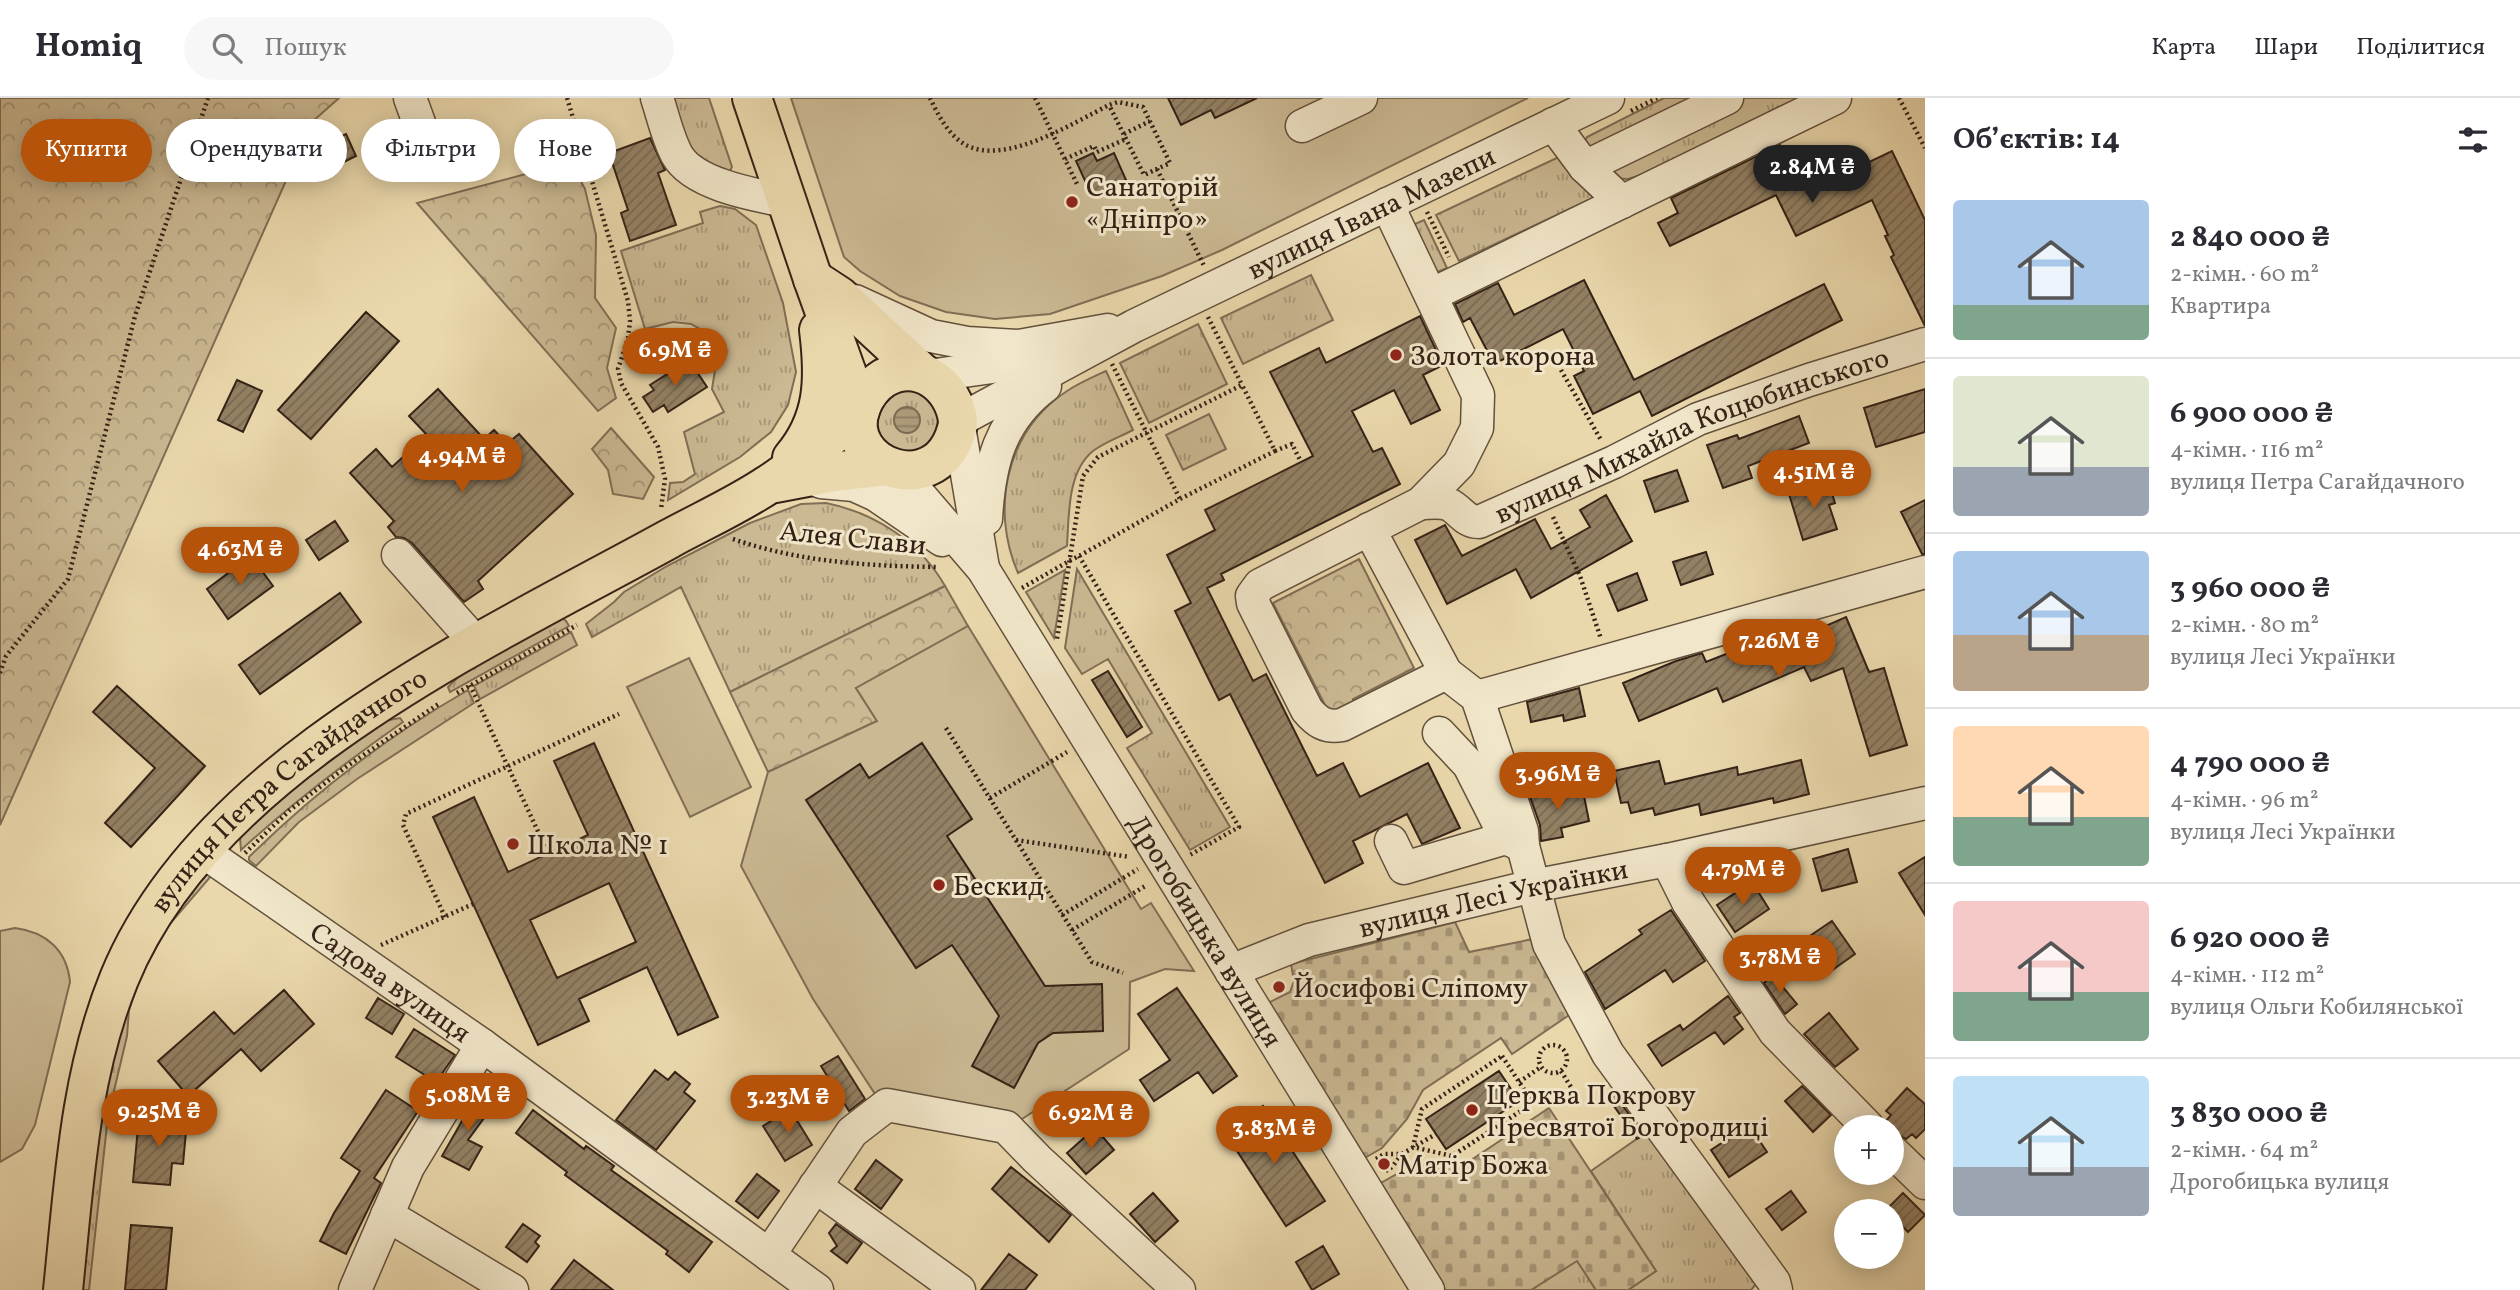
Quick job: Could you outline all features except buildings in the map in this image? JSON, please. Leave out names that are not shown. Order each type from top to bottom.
[{"type":"main road","points":[[752,98],[859,411]]},
{"type":"main road","points":[[770,484],[833,472],[892,468],[915,471],[939,460],[955,438],[958,423],[954,402],[944,386],[925,374],[839,296],[813,279]]},
{"type":"main road","points":[[770,484],[796,453],[815,422],[821,397],[823,363],[813,279]]},
{"type":"main road","points":[[892,468],[876,459],[861,438],[858,426],[859,411],[866,395],[876,383],[898,373],[925,374]]},
{"type":"main road","points":[[770,484],[859,411]]},
{"type":"main road","name":"вулиця Петра Сагайдачного","points":[[63,1290],[82,1108],[103,1029],[119,978],[150,918],[201,850],[251,800],[349,722],[392,693],[770,484]]},
{"type":"street","points":[[410,98],[418,119]]},
{"type":"street","points":[[657,98],[677,156],[689,168],[727,187],[786,201]]},
{"type":"street","points":[[1302,126],[1361,98]]},
{"type":"street","name":"вулиця Івана Мазепи","points":[[1134,326],[1387,204],[1558,114],[1608,98]]},
{"type":"street","points":[[1585,167],[1727,98]]},
{"type":"street","points":[[1430,295],[1835,98]]},
{"type":"street","points":[[1558,114],[1585,167],[1622,202]]},
{"type":"street","points":[[1387,204],[1478,395],[1477,428],[1459,464],[1421,503],[1260,585],[1252,596],[1252,603],[1307,710],[1317,721],[1331,727],[1342,725],[1446,673]]},
{"type":"street","points":[[813,279],[931,336],[967,343],[1019,346],[1134,326]]},
{"type":"street","points":[[925,374],[1021,363],[1134,326]]},
{"type":"street","points":[[983,569],[958,423],[1134,326]]},
{"type":"street","points":[[983,569],[988,485],[993,460],[1005,431],[1018,411],[1042,388],[1134,326]]},
{"type":"street","name":"вулиця Михайла Коцюбинського","points":[[1421,503],[1448,504],[1472,522],[1479,522],[1614,462],[1698,419],[1809,380],[1925,344]]},
{"type":"street","points":[[892,468],[983,569]]},
{"type":"street","points":[[770,484],[818,481],[854,485],[906,514],[983,569]]},
{"type":"street","points":[[1369,529],[1446,673],[1477,697],[1521,831],[1514,842],[1404,868],[1391,841]]},
{"type":"street","points":[[398,555],[477,644]]},
{"type":"street","name":"Дрогобицька вулиця","points":[[983,569],[1428,1290]]},
{"type":"street","points":[[1477,697],[1925,572]]},
{"type":"street","points":[[1439,733],[1469,765],[1514,842],[1533,886],[1549,944],[1608,1054],[1774,1282],[1776,1290]]},
{"type":"street","name":"вулиця Лесі Українки","points":[[1231,971],[1270,953],[1309,940],[1533,886],[1667,860],[1925,803]]},
{"type":"street","name":"Садова вулиця","points":[[201,850],[482,1045],[817,1290]]},
{"type":"street","points":[[1667,860],[1688,901],[1775,1032],[1856,1115]]},
{"type":"street","points":[[355,1290],[408,1167],[482,1045]]},
{"type":"street","points":[[769,1255],[852,1132],[887,1105],[1006,1127],[1179,1290]]},
{"type":"street","points":[[1904,1163],[1925,1183]]},
{"type":"street","points":[[815,1186],[959,1290]]},
{"type":"street","points":[[387,1215],[512,1290]]},
{"type":"path","points":[[0,673],[6,656],[68,579],[135,316],[208,98]]},
{"type":"path","points":[[567,98],[628,301],[628,338],[618,369],[621,383],[658,447],[665,479],[660,513]]},
{"type":"path","points":[[930,98],[942,121],[964,145],[985,152],[1017,148],[1110,105],[1118,102],[1143,107],[1170,163],[1144,175],[1110,105]]},
{"type":"path","points":[[1035,98],[1077,184]]},
{"type":"path","points":[[1899,98],[1925,148]]},
{"type":"path","points":[[1065,159],[1094,146],[1097,152],[1150,121]]},
{"type":"path","points":[[1157,169],[1206,270]]},
{"type":"path","points":[[1426,210],[1461,280]]},
{"type":"path","points":[[1206,314],[1275,451]]},
{"type":"path","points":[[1110,360],[1180,499]]},
{"type":"path","points":[[1561,370],[1614,462]]},
{"type":"path","points":[[1056,647],[1083,476],[1098,457],[1242,385]]},
{"type":"path","points":[[1019,589],[1180,499],[1292,443],[1301,462]]},
{"type":"path","points":[[1542,494],[1580,576],[1608,661]]},
{"type":"path","name":"Алея Слави","points":[[728,538],[765,550],[824,561],[947,567]]},
{"type":"path","points":[[1079,556],[1239,827],[1187,856]]},
{"type":"path","points":[[242,855],[290,810],[346,767],[446,698],[577,625]]},
{"type":"path","points":[[470,685],[548,853]]},
{"type":"path","points":[[445,917],[403,825],[403,820],[411,810],[619,714]]},
{"type":"path","points":[[946,728],[1092,962],[1123,973]]},
{"type":"path","points":[[990,798],[1066,752]]},
{"type":"path","points":[[1015,839],[1130,857]]},
{"type":"path","points":[[1062,915],[1138,869]]},
{"type":"path","points":[[1072,930],[1147,885]]},
{"type":"path","points":[[379,947],[473,904]]},
{"type":"path","points":[[1554,1045],[1563,1049],[1567,1057],[1566,1066],[1560,1071],[1550,1073],[1541,1067],[1539,1055],[1546,1047],[1554,1045]]},
{"type":"path","points":[[1503,1056],[1533,1103],[1452,1156],[1413,1147],[1422,1109],[1503,1056]]},
{"type":"path","points":[[1520,1082],[1541,1067]]},
{"type":"path","points":[[1560,1071],[1571,1087]]},
{"type":"path","points":[[1392,1167],[1402,1154],[1436,1134]]},
{"type":"path","points":[[1384,1154],[1402,1154]]},
{"type":"green space","points":[[0,98],[339,98],[315,119],[166,119],[166,182],[285,182],[0,825]]},
{"type":"green space","points":[[666,98],[709,98],[732,167],[730,171],[688,156]]},
{"type":"green space","name":"Санаторій «Дніпро»","points":[[791,98],[1528,98],[1222,250],[1162,276],[1050,314],[995,319],[946,312],[900,296],[860,271],[844,257]]},
{"type":"green space","points":[[1664,98],[1707,98],[1593,153],[1585,141],[1587,137]]},
{"type":"green space","points":[[1742,98],[1800,98],[1641,175],[1628,179],[1610,178],[1606,164]]},
{"type":"green space","points":[[1563,155],[1597,196],[1459,261],[1436,215]]},
{"type":"green space","points":[[514,177],[514,182],[581,182],[585,189],[596,235],[595,298],[616,328],[607,368],[616,398],[598,411],[417,203]]},
{"type":"green space","points":[[720,206],[735,209],[756,225],[783,303],[796,372],[788,405],[771,432],[740,457],[668,500],[670,483],[683,482],[695,474],[684,432],[724,412],[712,389],[717,357],[707,333],[691,324],[673,322],[645,329],[621,251],[703,223],[700,212]]},
{"type":"green space","points":[[1424,220],[1447,268],[1428,276],[1406,228]]},
{"type":"green space","points":[[1311,275],[1333,320],[1243,364],[1221,318]]},
{"type":"green space","points":[[1198,324],[1227,384],[1149,423],[1120,363]]},
{"type":"green space","points":[[1106,371],[1133,430],[1093,451],[1078,470],[1069,508],[1067,546],[1018,573],[1005,523],[1009,473],[1017,449],[1046,408],[1072,388]]},
{"type":"green space","points":[[900,385],[921,387],[944,421],[921,454],[882,447],[872,414]]},
{"type":"green space","points":[[1209,414],[1226,449],[1183,470],[1166,435]]},
{"type":"green space","points":[[611,428],[654,477],[643,499],[613,494],[608,470],[592,449]]},
{"type":"green space","points":[[826,503],[862,514],[894,532],[923,556],[945,586],[730,692],[681,587],[592,637],[586,624],[624,592],[667,566],[750,523],[801,504]]},
{"type":"green space","points":[[1359,559],[1414,668],[1353,699],[1353,708],[1328,711],[1273,603]]},
{"type":"green space","points":[[1077,569],[1230,827],[1190,850],[1127,748],[1152,733],[1108,659],[1082,674],[1065,648]]},
{"type":"green space","points":[[1065,570],[1054,638],[1026,592]]},
{"type":"green space","points":[[945,586],[968,626],[856,688],[877,721],[768,772],[730,692]]},
{"type":"green space","points":[[562,618],[569,626],[450,692],[448,687],[467,669]]},
{"type":"green space","name":"Бескид","points":[[968,626],[1141,909],[1151,903],[1194,971],[1165,969],[1130,982],[1129,1049],[1022,1119],[877,1097],[813,999],[741,866],[768,772],[877,721],[856,688]]},
{"type":"green space","points":[[571,632],[577,645],[480,699],[474,686]]},
{"type":"green space","points":[[689,658],[751,787],[690,817],[627,687]]},
{"type":"green space","points":[[468,690],[474,703],[357,779],[299,822],[256,866],[249,860],[249,857],[299,810],[353,767],[409,726]]},
{"type":"green space","points":[[400,718],[403,722],[320,783],[241,850],[240,837],[276,799],[384,721]]},
{"type":"green space","points":[[202,873],[212,875],[168,926],[141,975],[129,1010],[127,1036],[108,1116],[89,1290],[75,1290],[97,1107],[133,970]]},
{"type":"green space","points":[[1455,922],[1469,952],[1538,938],[1575,1011],[1512,1054],[1501,1038],[1423,1090],[1407,1119],[1382,1148],[1363,1159],[1266,1004],[1290,992],[1294,981],[1291,964]]},
{"type":"green space","points":[[15,928],[36,934],[53,944],[64,961],[70,982],[35,1125],[22,1149],[0,1162],[0,931]]},
{"type":"green space","points":[[1549,1108],[1656,1271],[1628,1290],[1596,1290],[1577,1261],[1531,1290],[1445,1290],[1379,1184],[1397,1174],[1432,1163],[1468,1162]]},
{"type":"green space","points":[[1651,1129],[1757,1283],[1751,1290],[1628,1290],[1656,1271],[1591,1171]]},
{"type":"green space","points":[[1577,1260],[1596,1290],[1531,1290]]},
{"type":"shaded area","points":[[907,407],[916,411],[920,420],[916,429],[907,433],[898,429],[894,420],[898,411]]},
{"type":"place","name":"Санаторій «Дніпро»","points":[[1072,202]]},
{"type":"place","name":"Золота корона","points":[[1396,355]]},
{"type":"place","name":"Школа № 1","points":[[513,844]]},
{"type":"place","name":"Бескид","points":[[939,885]]},
{"type":"place","name":"Йосифові Сліпому","points":[[1279,987]]},
{"type":"place","name":"Церква Покрову Пресвятої Богородиці","points":[[1472,1110]]},
{"type":"place","name":"Матір Божа","points":[[1384,1164]]}]
